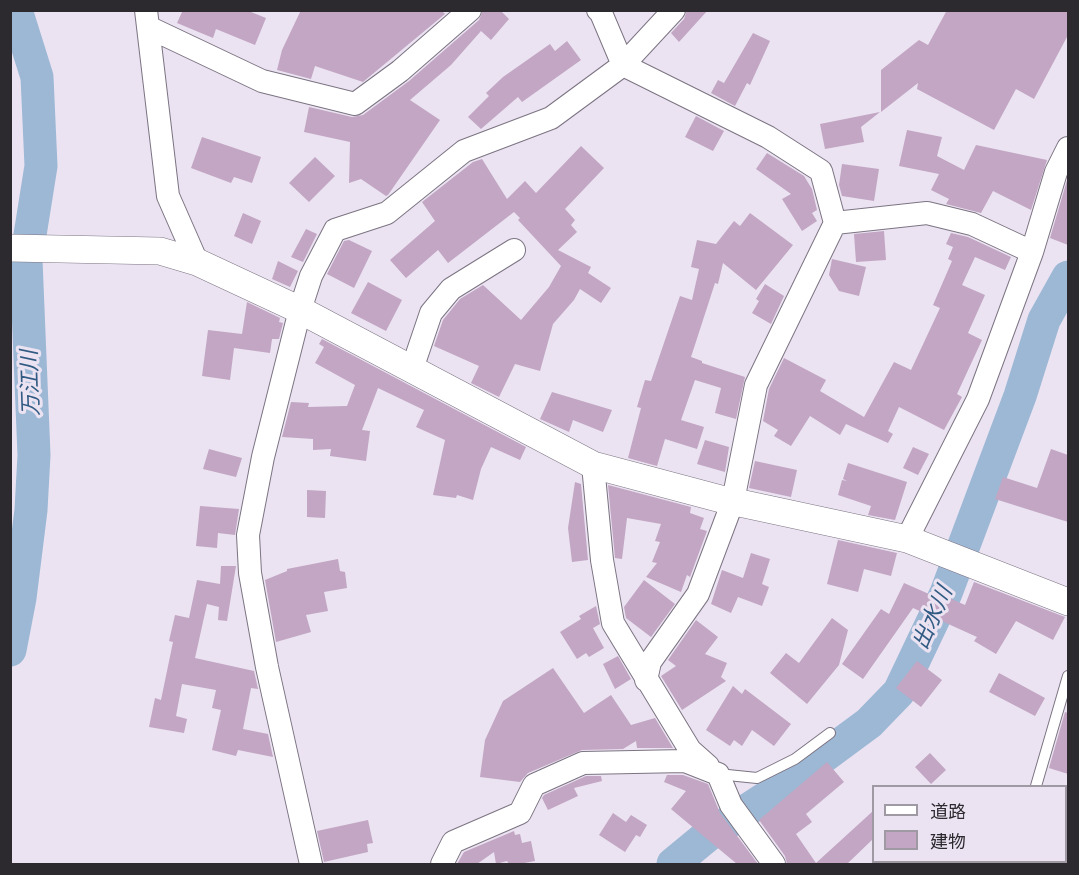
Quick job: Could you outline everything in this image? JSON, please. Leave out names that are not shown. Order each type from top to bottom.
[{"type":"street","points":[[147,19],[262,81],[355,104],[400,72],[470,10]]},
{"type":"street","points":[[598,10],[623,64],[768,137],[821,171],[835,223],[756,385],[733,501],[698,594],[650,662],[646,681]]},
{"type":"street","points":[[311,864],[267,667],[250,573],[248,535],[263,457],[300,310],[311,276],[335,230],[387,213],[464,151],[551,118],[623,64],[674,10]]},
{"type":"street","points":[[147,19],[168,196],[197,262]]},
{"type":"street","points":[[907,539],[978,399],[1032,252],[1056,172],[1068,148]]},
{"type":"street","points":[[835,223],[927,213],[972,224],[1032,252]]},
{"type":"street","points":[[10,248],[160,251],[197,262],[300,310],[593,465],[733,501],[907,539],[1068,602]]},
{"type":"street","points":[[412,369],[430,313],[451,289],[514,250]]},
{"type":"street","points":[[593,465],[602,560],[613,623],[646,681],[690,750],[718,774],[730,805],[774,864]]},
{"type":"street","points":[[442,864],[453,842],[520,813],[534,785],[582,763],[685,761],[718,774]]},
{"type":"lane","points":[[1036,785],[1068,676]]},
{"type":"lane","points":[[718,774],[757,778],[795,759],[830,734]]},
{"type":"building","points":[[183,10],[246,10],[266,18],[255,45],[216,29],[213,38],[177,23]]},
{"type":"building","points":[[301,10],[441,10],[445,14],[363,82],[315,66],[311,79],[277,70],[282,50]]},
{"type":"building","points":[[483,10],[500,10],[509,19],[491,40],[481,31],[451,65],[410,100],[440,120],[388,195],[386,196],[361,179],[349,183],[350,142],[304,132],[309,107],[352,117],[363,115],[409,81],[479,20]]},
{"type":"building","points":[[687,10],[708,10],[679,42],[671,33],[684,19]]},
{"type":"building","points":[[947,10],[1068,10],[1068,35],[1034,99],[1016,89],[994,130],[917,89],[918,83],[881,112],[881,70],[919,40],[928,45]]},
{"type":"building","points":[[753,33],[770,41],[750,85],[747,83],[735,106],[711,93],[718,80],[724,83]]},
{"type":"building","points":[[567,41],[581,60],[522,102],[518,97],[481,129],[468,117],[489,96],[486,93],[503,77],[550,44],[555,51]]},
{"type":"building","points":[[880,112],[861,127],[864,142],[825,149],[820,124]]},
{"type":"building","points":[[696,116],[724,131],[713,151],[685,137]]},
{"type":"building","points":[[907,130],[942,137],[937,156],[964,170],[976,145],[1047,160],[1031,210],[993,191],[981,213],[946,204],[949,199],[931,190],[939,174],[899,166]]},
{"type":"building","points":[[202,137],[261,157],[252,183],[234,177],[231,183],[191,168]]},
{"type":"building","points":[[581,146],[604,168],[565,209],[575,220],[571,225],[577,232],[558,250],[591,267],[588,273],[611,288],[601,303],[580,289],[574,300],[553,324],[540,371],[515,364],[499,397],[471,383],[479,366],[434,346],[443,320],[460,299],[483,285],[521,320],[549,287],[561,266],[518,220],[520,218],[514,212],[448,263],[438,250],[406,278],[390,260],[435,221],[422,202],[473,162],[482,159],[507,199],[525,181],[536,193]]},
{"type":"building","points":[[767,153],[804,176],[812,189],[817,210],[812,213],[817,221],[802,231],[782,199],[791,194],[756,169]]},
{"type":"building","points":[[315,157],[335,176],[309,202],[289,183]]},
{"type":"building","points":[[842,164],[879,169],[874,201],[842,196],[839,185]]},
{"type":"building","points":[[1068,177],[1068,245],[1050,238]]},
{"type":"building","points":[[243,213],[261,221],[252,244],[234,236]]},
{"type":"building","points":[[750,213],[793,245],[756,290],[723,263],[718,284],[715,283],[691,357],[702,363],[745,377],[736,419],[715,413],[721,388],[695,380],[681,420],[704,427],[697,449],[665,439],[657,466],[628,458],[641,408],[637,407],[645,380],[651,381],[680,296],[692,300],[699,269],[691,267],[697,240],[716,244],[734,221],[740,226]]},
{"type":"building","points":[[306,229],[317,234],[303,262],[291,257]]},
{"type":"building","points":[[884,231],[886,260],[856,262],[854,234]]},
{"type":"building","points":[[951,233],[968,237],[1011,257],[1005,270],[975,257],[962,285],[985,295],[968,333],[982,340],[957,394],[962,397],[944,430],[899,407],[888,431],[893,434],[888,443],[846,424],[840,435],[810,416],[791,446],[774,436],[778,430],[763,421],[769,389],[784,358],[826,380],[820,391],[864,417],[894,362],[911,370],[940,308],[933,305],[952,261],[948,259],[953,247],[946,244]]},
{"type":"building","points":[[349,240],[372,251],[354,288],[327,274],[344,241]]},
{"type":"building","points":[[832,259],[866,267],[859,296],[839,291],[829,275]]},
{"type":"building","points":[[278,261],[298,271],[290,287],[272,279]]},
{"type":"building","points":[[368,282],[402,300],[386,331],[351,313]]},
{"type":"building","points":[[765,284],[784,296],[771,324],[752,313],[759,301],[756,299]]},
{"type":"building","points":[[247,302],[280,318],[279,322],[283,323],[279,339],[272,339],[270,353],[234,348],[230,380],[202,376],[208,330],[242,334]]},
{"type":"building","points":[[322,339],[526,447],[520,460],[491,447],[481,469],[473,500],[457,495],[456,498],[433,495],[445,440],[416,427],[424,410],[378,388],[362,430],[370,431],[366,461],[330,456],[331,449],[313,450],[313,439],[282,437],[291,402],[309,403],[308,407],[347,406],[355,385],[315,363],[324,347],[319,344]]},
{"type":"building","points":[[552,392],[612,410],[603,432],[573,420],[569,432],[540,419]]},
{"type":"building","points":[[705,440],[729,447],[725,472],[697,464]]},
{"type":"building","points":[[913,447],[929,454],[918,475],[903,468]]},
{"type":"building","points":[[209,449],[242,458],[236,477],[203,469]]},
{"type":"building","points":[[1051,449],[1068,455],[1068,522],[995,499],[1003,477],[1037,488]]},
{"type":"building","points":[[755,461],[797,470],[791,497],[749,488]]},
{"type":"building","points":[[848,463],[907,482],[895,520],[868,515],[871,506],[838,495],[842,480],[847,481],[843,479]]},
{"type":"building","points":[[575,482],[581,484],[588,560],[572,562],[568,528]]},
{"type":"building","points":[[608,485],[691,507],[690,513],[704,518],[700,529],[707,531],[690,577],[687,575],[681,592],[646,577],[657,563],[652,562],[660,542],[655,541],[661,524],[627,518],[622,559],[615,558]]},
{"type":"building","points":[[307,490],[326,491],[325,518],[307,517]]},
{"type":"building","points":[[200,506],[239,509],[235,535],[218,533],[217,548],[196,546]]},
{"type":"building","points":[[838,540],[897,553],[891,576],[864,569],[858,592],[827,584]]},
{"type":"building","points":[[751,553],[770,559],[762,584],[769,587],[762,606],[738,597],[731,613],[711,604],[722,570],[743,578]]},
{"type":"building","points":[[338,559],[340,571],[345,572],[347,588],[324,592],[328,611],[306,615],[311,632],[276,642],[265,580],[287,569]]},
{"type":"building","points":[[221,566],[236,566],[227,621],[218,620],[219,607],[207,604],[195,658],[254,671],[258,689],[251,688],[243,729],[268,734],[273,757],[238,750],[236,756],[212,750],[221,710],[212,708],[216,690],[182,684],[176,716],[187,719],[184,733],[149,727],[155,698],[161,700],[173,642],[169,641],[175,615],[189,618],[197,580],[220,584]]},
{"type":"building","points":[[644,580],[675,604],[651,637],[626,618],[624,607]]},
{"type":"building","points":[[974,582],[1065,617],[1053,640],[1016,621],[996,654],[974,641],[977,637],[913,608],[863,679],[842,664],[881,609],[889,614],[904,583],[945,601],[947,597],[965,605]]},
{"type":"building","points":[[596,606],[600,624],[593,628],[604,648],[589,657],[586,653],[577,659],[560,632],[581,619],[579,616]]},
{"type":"building","points":[[832,618],[848,630],[839,665],[807,704],[770,673],[786,653],[799,663]]},
{"type":"building","points":[[696,620],[718,637],[705,654],[727,663],[721,677],[726,681],[682,710],[661,676],[676,666],[668,660]]},
{"type":"building","points":[[618,656],[631,679],[615,689],[603,664]]},
{"type":"building","points":[[917,661],[942,680],[921,707],[896,688]]},
{"type":"building","points":[[553,668],[584,713],[611,695],[631,725],[655,718],[673,748],[637,748],[636,741],[623,749],[582,750],[528,773],[520,782],[480,777],[485,740],[503,701]]},
{"type":"building","points":[[999,673],[1045,698],[1035,716],[989,692]]},
{"type":"building","points":[[733,686],[742,694],[745,689],[791,724],[774,746],[752,730],[742,746],[734,740],[730,746],[706,730]]},
{"type":"building","points":[[1065,712],[1068,713],[1068,774],[1049,768]]},
{"type":"building","points":[[930,753],[946,770],[931,784],[915,767]]},
{"type":"building","points":[[827,762],[844,782],[806,814],[812,822],[796,834],[816,863],[872,812],[872,840],[847,864],[787,864],[785,856],[759,820]]},
{"type":"building","points":[[667,775],[683,775],[708,784],[720,813],[758,864],[737,864],[671,809],[686,791],[664,782]]},
{"type":"building","points":[[586,776],[601,776],[602,781],[574,788],[578,796],[548,810],[542,798],[544,795]]},
{"type":"building","points":[[613,813],[626,822],[631,815],[647,825],[640,837],[636,835],[625,852],[599,835]]},
{"type":"building","points":[[368,820],[373,843],[367,844],[368,852],[324,862],[317,831]]},
{"type":"building","points":[[514,831],[515,835],[520,834],[522,843],[531,841],[535,861],[509,864],[507,861],[496,864],[494,852],[477,864],[457,864],[464,852]]},
{"type":"waterway","name":"万江川","points":[[10,650],[20,598],[31,510],[34,455],[26,260],[41,166],[37,77],[16,10]]},
{"type":"waterway","name":"出水川","points":[[673,864],[707,836],[781,788],[869,723],[899,692],[946,593],[1020,396],[1044,320],[1068,277]]}]
